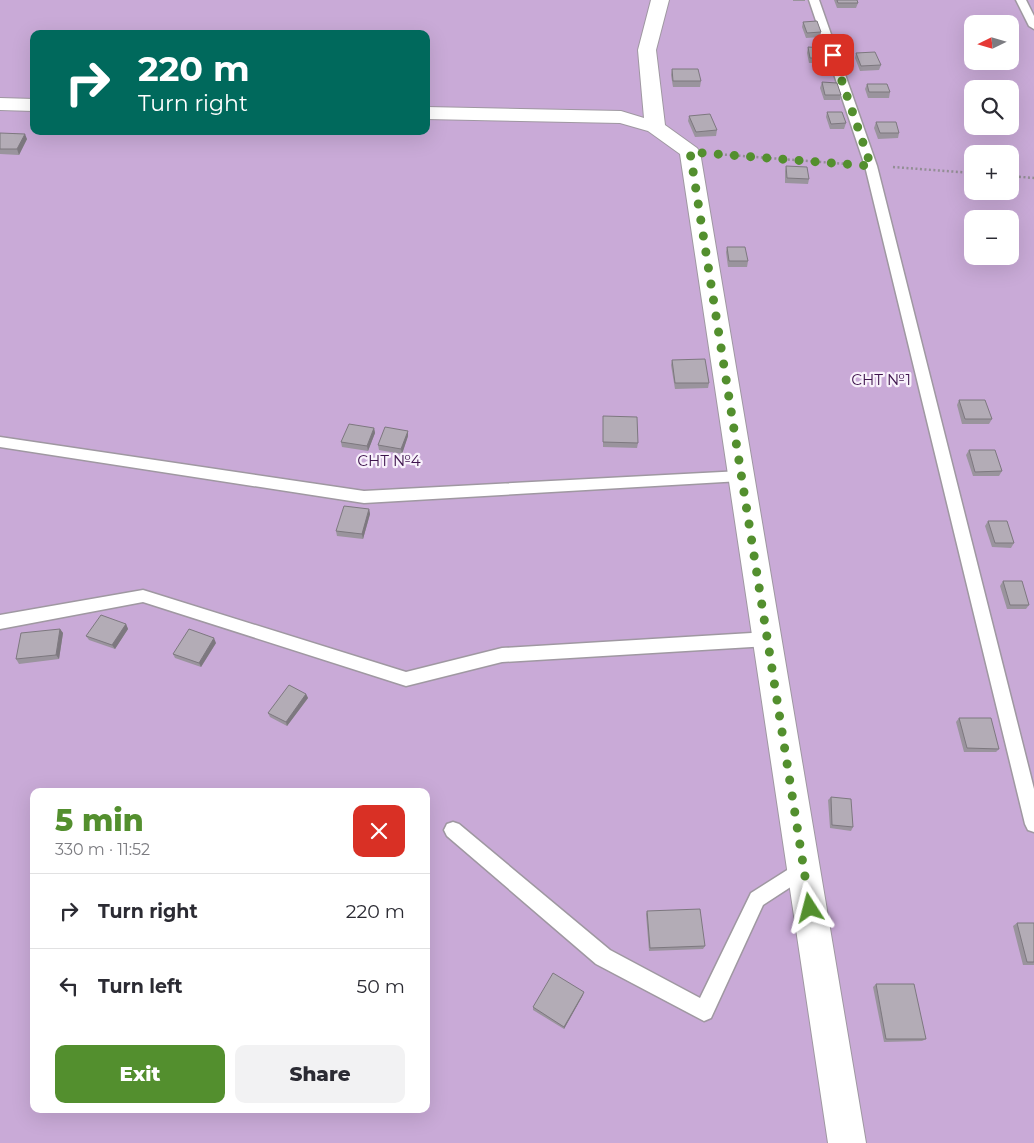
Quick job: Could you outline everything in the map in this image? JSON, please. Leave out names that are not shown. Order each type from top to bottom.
[{"type":"street","points":[[655,127],[647,50],[660,0]]},
{"type":"street","points":[[0,104],[30,105]]},
{"type":"street","points":[[430,113],[621,117],[655,127],[690,152],[847,1143]]},
{"type":"lane","points":[[814,0],[871,166],[1034,824]]},
{"type":"lane","points":[[1022,0],[1034,26]]},
{"type":"lane","points":[[0,442],[364,497],[742,476]]},
{"type":"lane","points":[[0,622],[143,596],[406,679],[502,655],[767,639]]},
{"type":"lane","points":[[453,830],[603,957],[704,1011],[757,899],[804,868]]},
{"type":"path","points":[[690,152],[964,173]]},
{"type":"path","points":[[1019,177],[1034,178]]},
{"type":"green space","name":"СНТ №4","points":[[0,0],[1034,0],[1034,1143],[0,1143]]},
{"type":"building","points":[[837,0],[857,0],[858,3],[838,3]]},
{"type":"building","points":[[817,21],[821,32],[807,33],[803,22]]},
{"type":"building","points":[[808,47],[824,48],[826,58],[810,58]]},
{"type":"building","points":[[875,52],[881,65],[861,66],[856,53]]},
{"type":"building","points":[[672,69],[698,69],[701,81],[673,81]]},
{"type":"building","points":[[822,82],[837,83],[841,95],[825,95]]},
{"type":"building","points":[[867,84],[887,84],[890,92],[869,92]]},
{"type":"building","points":[[827,112],[842,112],[846,123],[831,124]]},
{"type":"building","points":[[710,114],[717,130],[696,132],[689,116]]},
{"type":"building","points":[[876,122],[896,122],[899,133],[880,133]]},
{"type":"building","points":[[0,133],[25,134],[17,149],[0,149]]},
{"type":"building","points":[[786,166],[807,167],[809,179],[787,178]]},
{"type":"building","points":[[727,247],[745,247],[748,261],[729,261]]},
{"type":"building","points":[[705,359],[709,383],[675,383],[672,360]]},
{"type":"building","points":[[959,400],[985,400],[992,419],[965,419]]},
{"type":"building","points":[[603,416],[637,417],[638,443],[603,442]]},
{"type":"building","points":[[349,424],[374,428],[367,446],[341,442]]},
{"type":"building","points":[[385,427],[408,431],[401,449],[378,445]]},
{"type":"building","points":[[969,450],[995,450],[1002,471],[975,472]]},
{"type":"building","points":[[344,506],[369,509],[362,534],[336,531]]},
{"type":"building","points":[[988,521],[1007,521],[1014,543],[995,543]]},
{"type":"building","points":[[1003,581],[1022,581],[1029,605],[1010,605]]},
{"type":"building","points":[[101,615],[126,624],[112,645],[86,636]]},
{"type":"building","points":[[60,629],[56,655],[16,659],[21,633]]},
{"type":"building","points":[[189,629],[214,638],[199,663],[173,654]]},
{"type":"building","points":[[289,685],[306,694],[286,722],[268,713]]},
{"type":"building","points":[[959,718],[991,718],[999,749],[967,748]]},
{"type":"building","points":[[831,797],[851,799],[853,827],[832,825]]},
{"type":"building","points":[[700,909],[705,946],[650,948],[647,911]]},
{"type":"building","points":[[1017,923],[1034,923],[1034,962],[1027,962]]},
{"type":"building","points":[[553,973],[584,992],[564,1027],[533,1007]]},
{"type":"building","points":[[876,984],[914,984],[926,1039],[886,1039]]},
{"type":"route","points":[[810,908],[690,152],[871,166],[833,55]]},
{"type":"park label","name":"СНТ №1","points":[[881,380]]}]
